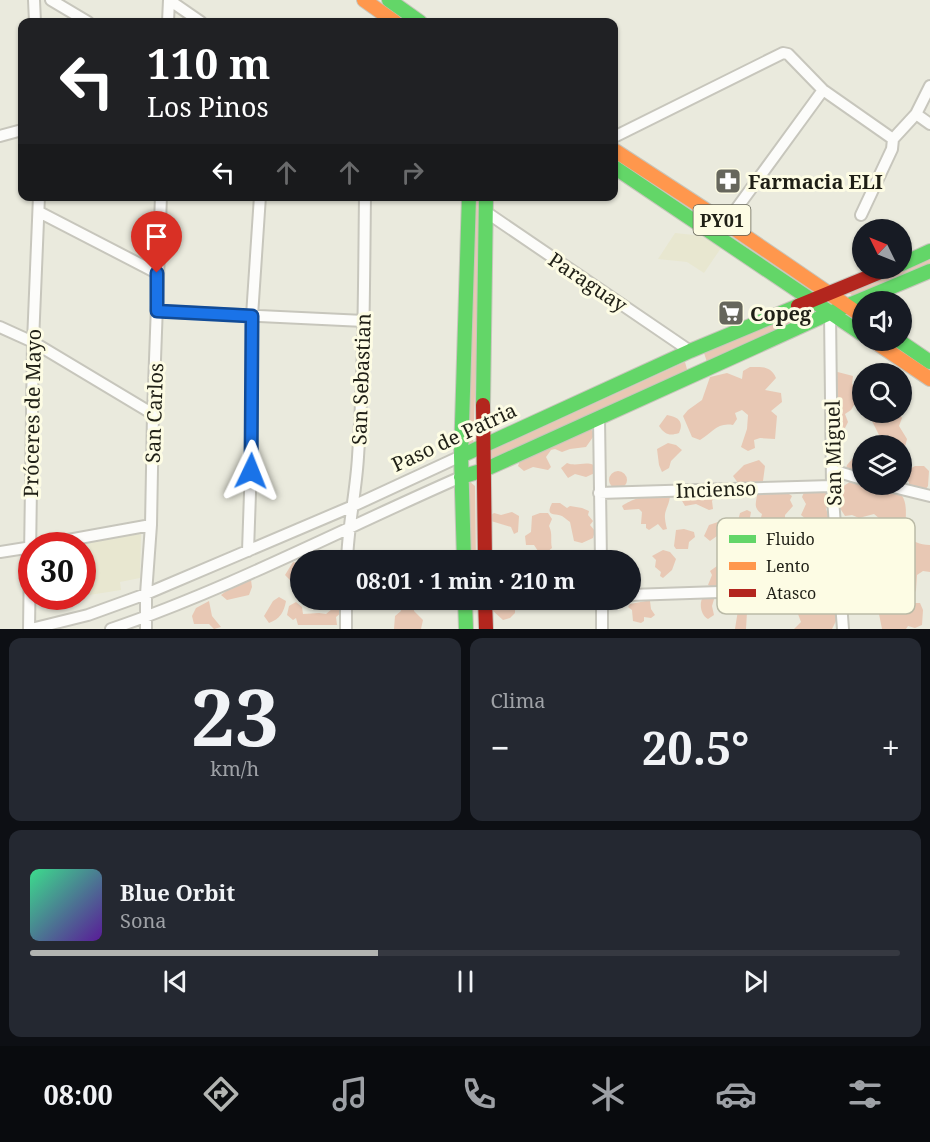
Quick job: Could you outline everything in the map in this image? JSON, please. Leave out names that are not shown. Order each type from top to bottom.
[{"type":"main road","points":[[364,0],[389,18]]},
{"type":"main road","points":[[389,0],[414,18]]},
{"type":"main road","name":"PY01","points":[[618,153],[852,309]]},
{"type":"main road","name":"PY01","points":[[618,170],[852,327]]},
{"type":"main road","points":[[464,550],[461,456],[469,201]]},
{"type":"main road","points":[[485,550],[482,445],[486,201]]},
{"type":"main road","points":[[912,259],[930,251]]},
{"type":"main road","name":"Paso de Patria","points":[[461,477],[484,470],[830,313],[930,271]]},
{"type":"main road","name":"Paso de Patria","points":[[461,456],[686,353],[865,279]]},
{"type":"main road","points":[[796,308],[804,309],[809,313],[811,319],[807,325]]},
{"type":"main road","points":[[707,345],[716,365]]},
{"type":"main road","points":[[912,350],[930,362]]},
{"type":"main road","points":[[888,351],[930,379]]},
{"type":"main road","points":[[686,353],[692,376]]},
{"type":"main road","points":[[465,610],[466,629]]},
{"type":"main road","points":[[485,610],[486,629]]},
{"type":"street","points":[[34,0],[35,18]]},
{"type":"street","points":[[51,0],[81,18]]},
{"type":"street","points":[[168,18],[169,0]]},
{"type":"street","points":[[169,0],[195,18]]},
{"type":"street","points":[[618,135],[783,53],[788,54],[823,90],[893,139]]},
{"type":"street","points":[[861,215],[892,149],[893,139],[916,114],[930,86]]},
{"type":"street","points":[[726,223],[823,90]]},
{"type":"street","points":[[916,114],[930,124]]},
{"type":"street","points":[[0,136],[18,131]]},
{"type":"street","name":"Próceres de Mayo","points":[[32,532],[33,342],[39,201]]},
{"type":"street","name":"San Carlos","points":[[146,629],[146,594],[152,525],[153,395],[161,201]]},
{"type":"street","points":[[248,551],[252,435],[252,316],[260,201]]},
{"type":"street","name":"San Sebastian","points":[[347,550],[358,457],[364,321],[365,201]]},
{"type":"street","points":[[39,212],[157,273]]},
{"type":"street","name":"Paraguay","points":[[486,213],[686,353]]},
{"type":"street","points":[[157,311],[364,321]]},
{"type":"street","name":"San Miguel","points":[[830,313],[832,486],[835,518]]},
{"type":"street","points":[[0,327],[33,342],[153,414]]},
{"type":"street","points":[[130,399],[153,395]]},
{"type":"street","points":[[600,418],[601,550]]},
{"type":"street","name":"Paso de Patria","points":[[30,629],[88,615],[146,594],[353,506],[461,456]]},
{"type":"street","points":[[832,470],[852,476]]},
{"type":"street","name":"Paso de Patria","points":[[111,629],[146,617],[461,477]]},
{"type":"street","name":"Incienso","points":[[599,493],[832,486]]},
{"type":"street","points":[[912,492],[930,496]]},
{"type":"street","points":[[96,535],[152,525]]},
{"type":"street","points":[[0,552],[18,549]]},
{"type":"street","points":[[641,596],[717,593]]},
{"type":"street","name":"Próceres de Mayo","points":[[30,610],[30,629]]},
{"type":"street","points":[[346,610],[346,629]]},
{"type":"street","points":[[602,610],[602,629]]},
{"type":"street","name":"San Miguel","points":[[842,614],[843,629]]},
{"type":"shaded area","points":[[467,201],[483,201],[473,445],[455,447]]},
{"type":"shaded area","points":[[675,233],[704,236],[721,248],[704,273],[687,262],[658,259]]},
{"type":"shaded area","points":[[930,254],[930,271],[912,278],[912,262]]},
{"type":"shaded area","points":[[873,279],[910,279],[881,291],[852,291],[852,295],[846,291]]},
{"type":"shaded area","points":[[793,315],[798,324],[708,365],[704,353]]},
{"type":"shaded area","points":[[685,362],[688,373],[490,463],[486,454],[490,451]]},
{"type":"shaded area","points":[[750,367],[769,369],[776,378],[765,390],[781,393],[782,402],[771,411],[777,416],[775,439],[754,440],[755,448],[748,451],[741,447],[747,429],[748,415],[742,410],[735,413],[737,419],[733,425],[723,425],[700,440],[692,437],[683,416],[702,400],[710,377],[727,373],[742,379],[743,371]]},
{"type":"shaded area","points":[[830,370],[852,376],[852,408],[845,414],[848,422],[838,435],[831,431]]},
{"type":"shaded area","points":[[667,415],[675,417],[681,423],[679,433],[668,434],[659,426]]},
{"type":"shaded area","points":[[873,423],[900,423],[899,426],[905,435],[887,435],[879,435]]},
{"type":"shaded area","points":[[589,427],[594,433],[586,447],[562,452],[551,450],[546,457],[551,467],[548,470],[533,467],[524,471],[518,466],[521,458]]},
{"type":"shaded area","points":[[668,443],[682,450],[671,461],[669,468],[662,472],[657,449]]},
{"type":"shaded area","points":[[852,459],[852,476],[845,472],[847,465]]},
{"type":"shaded area","points":[[759,460],[765,466],[763,481],[758,486],[738,483],[733,476],[744,465]]},
{"type":"shaded area","points":[[567,463],[594,465],[597,472],[586,477],[575,474],[568,478],[561,468]]},
{"type":"shaded area","points":[[924,466],[929,471],[928,486],[923,493],[912,491],[912,468]]},
{"type":"shaded area","points":[[618,471],[624,474],[627,480],[624,486],[618,489],[612,486],[609,480],[612,474]]},
{"type":"shaded area","points":[[469,481],[475,486],[476,550],[460,550]]},
{"type":"shaded area","points":[[852,481],[852,495],[901,495],[905,504],[906,518],[879,518],[874,514],[859,518],[852,515],[845,516],[836,502],[842,487]]},
{"type":"shaded area","points":[[821,489],[829,492],[830,503],[826,509],[829,518],[805,518],[801,515],[806,504],[802,497],[805,490]]},
{"type":"shaded area","points":[[689,491],[700,496],[713,493],[716,495],[712,501],[713,509],[709,510],[696,504],[685,506],[681,499]]},
{"type":"shaded area","points":[[786,492],[792,496],[790,500],[793,506],[785,518],[761,518],[762,514],[756,507],[757,493]]},
{"type":"shaded area","points":[[666,494],[670,497],[665,515],[667,529],[663,530],[658,524],[649,530],[646,524],[641,524],[642,512],[639,509],[624,510],[622,506],[647,495],[650,497]]},
{"type":"shaded area","points":[[552,503],[589,511],[588,515],[593,521],[590,525],[595,531],[593,538],[582,543],[574,541],[570,522],[549,511]]},
{"type":"shaded area","points":[[747,510],[751,512],[750,518],[739,518],[740,513]]},
{"type":"shaded area","points":[[512,512],[519,516],[518,532],[514,534],[511,527],[491,521],[491,515],[494,513],[501,515]]},
{"type":"shaded area","points":[[548,513],[552,519],[549,526],[552,548],[550,550],[537,550],[534,545],[526,545],[525,536],[531,532],[532,516]]},
{"type":"shaded area","points":[[717,522],[717,536],[710,541],[704,536],[709,525]]},
{"type":"shaded area","points":[[684,529],[694,532],[695,537],[689,542],[688,549],[676,549],[674,546],[676,530]]},
{"type":"shaded area","points":[[141,534],[140,578],[120,582],[121,590],[96,594],[96,539]]},
{"type":"shaded area","points":[[915,541],[930,545],[930,572],[923,571],[917,575],[915,592]]},
{"type":"shaded area","points":[[663,550],[670,552],[676,559],[672,570],[663,578],[660,576],[661,572],[655,567],[656,560],[652,556]]},
{"type":"shaded area","points":[[717,566],[717,587],[715,588],[708,585],[712,575],[710,571]]},
{"type":"shaded area","points":[[290,567],[290,580],[285,575]]},
{"type":"shaded area","points":[[244,577],[251,580],[252,587],[249,595],[227,600],[221,595]]},
{"type":"shaded area","points":[[704,596],[715,596],[712,606],[714,615],[708,619],[701,609]]},
{"type":"shaded area","points":[[279,597],[286,601],[284,609],[279,617],[269,623],[264,616],[273,601]]},
{"type":"shaded area","points":[[209,601],[212,616],[221,627],[214,629],[209,624],[194,624],[192,616],[196,608]]},
{"type":"shaded area","points":[[650,601],[655,615],[651,618],[644,617],[641,623],[633,621],[632,610],[641,610],[641,602]]},
{"type":"shaded area","points":[[915,603],[920,603],[923,610],[922,625],[915,628],[908,626],[906,629],[882,629],[879,614],[915,614]]},
{"type":"shaded area","points":[[290,605],[290,610],[302,610],[303,614],[326,614],[331,610],[345,610],[336,617],[337,625],[298,625],[296,618],[293,620],[287,615]]},
{"type":"shaded area","points":[[414,610],[423,620],[421,629],[394,629],[395,616],[401,611]]},
{"type":"shaded area","points":[[492,610],[515,610],[510,618],[503,620]]},
{"type":"shaded area","points":[[737,614],[747,614],[746,629],[735,629]]},
{"type":"shaded area","points":[[798,614],[838,614],[832,629],[794,629],[801,622]]},
{"type":"traffic: fast","points":[[389,0],[414,18]]},
{"type":"traffic: fast","points":[[618,170],[852,327]]},
{"type":"traffic: fast","points":[[464,550],[461,456],[469,201]]},
{"type":"traffic: fast","points":[[483,405],[486,201]]},
{"type":"traffic: fast","points":[[912,259],[930,251]]},
{"type":"traffic: fast","points":[[461,477],[484,470],[830,313],[930,271]]},
{"type":"traffic: fast","points":[[461,456],[690,351],[798,306]]},
{"type":"traffic: fast","points":[[912,350],[930,362]]},
{"type":"traffic: fast","points":[[465,610],[466,629]]},
{"type":"traffic: slow","points":[[364,0],[389,18]]},
{"type":"traffic: slow","points":[[618,153],[852,309]]},
{"type":"traffic: slow","points":[[888,351],[930,379]]},
{"type":"traffic: jam","points":[[798,306],[863,279]]},
{"type":"traffic: jam","points":[[483,405],[485,550]]},
{"type":"traffic: jam","points":[[485,610],[486,629]]},
{"type":"place","name":"Farmacia ELI","points":[[728,181]]},
{"type":"place","name":"Copeg","points":[[731,313]]},
{"type":"route","points":[[157,273],[157,311],[252,316],[251,471]]}]
